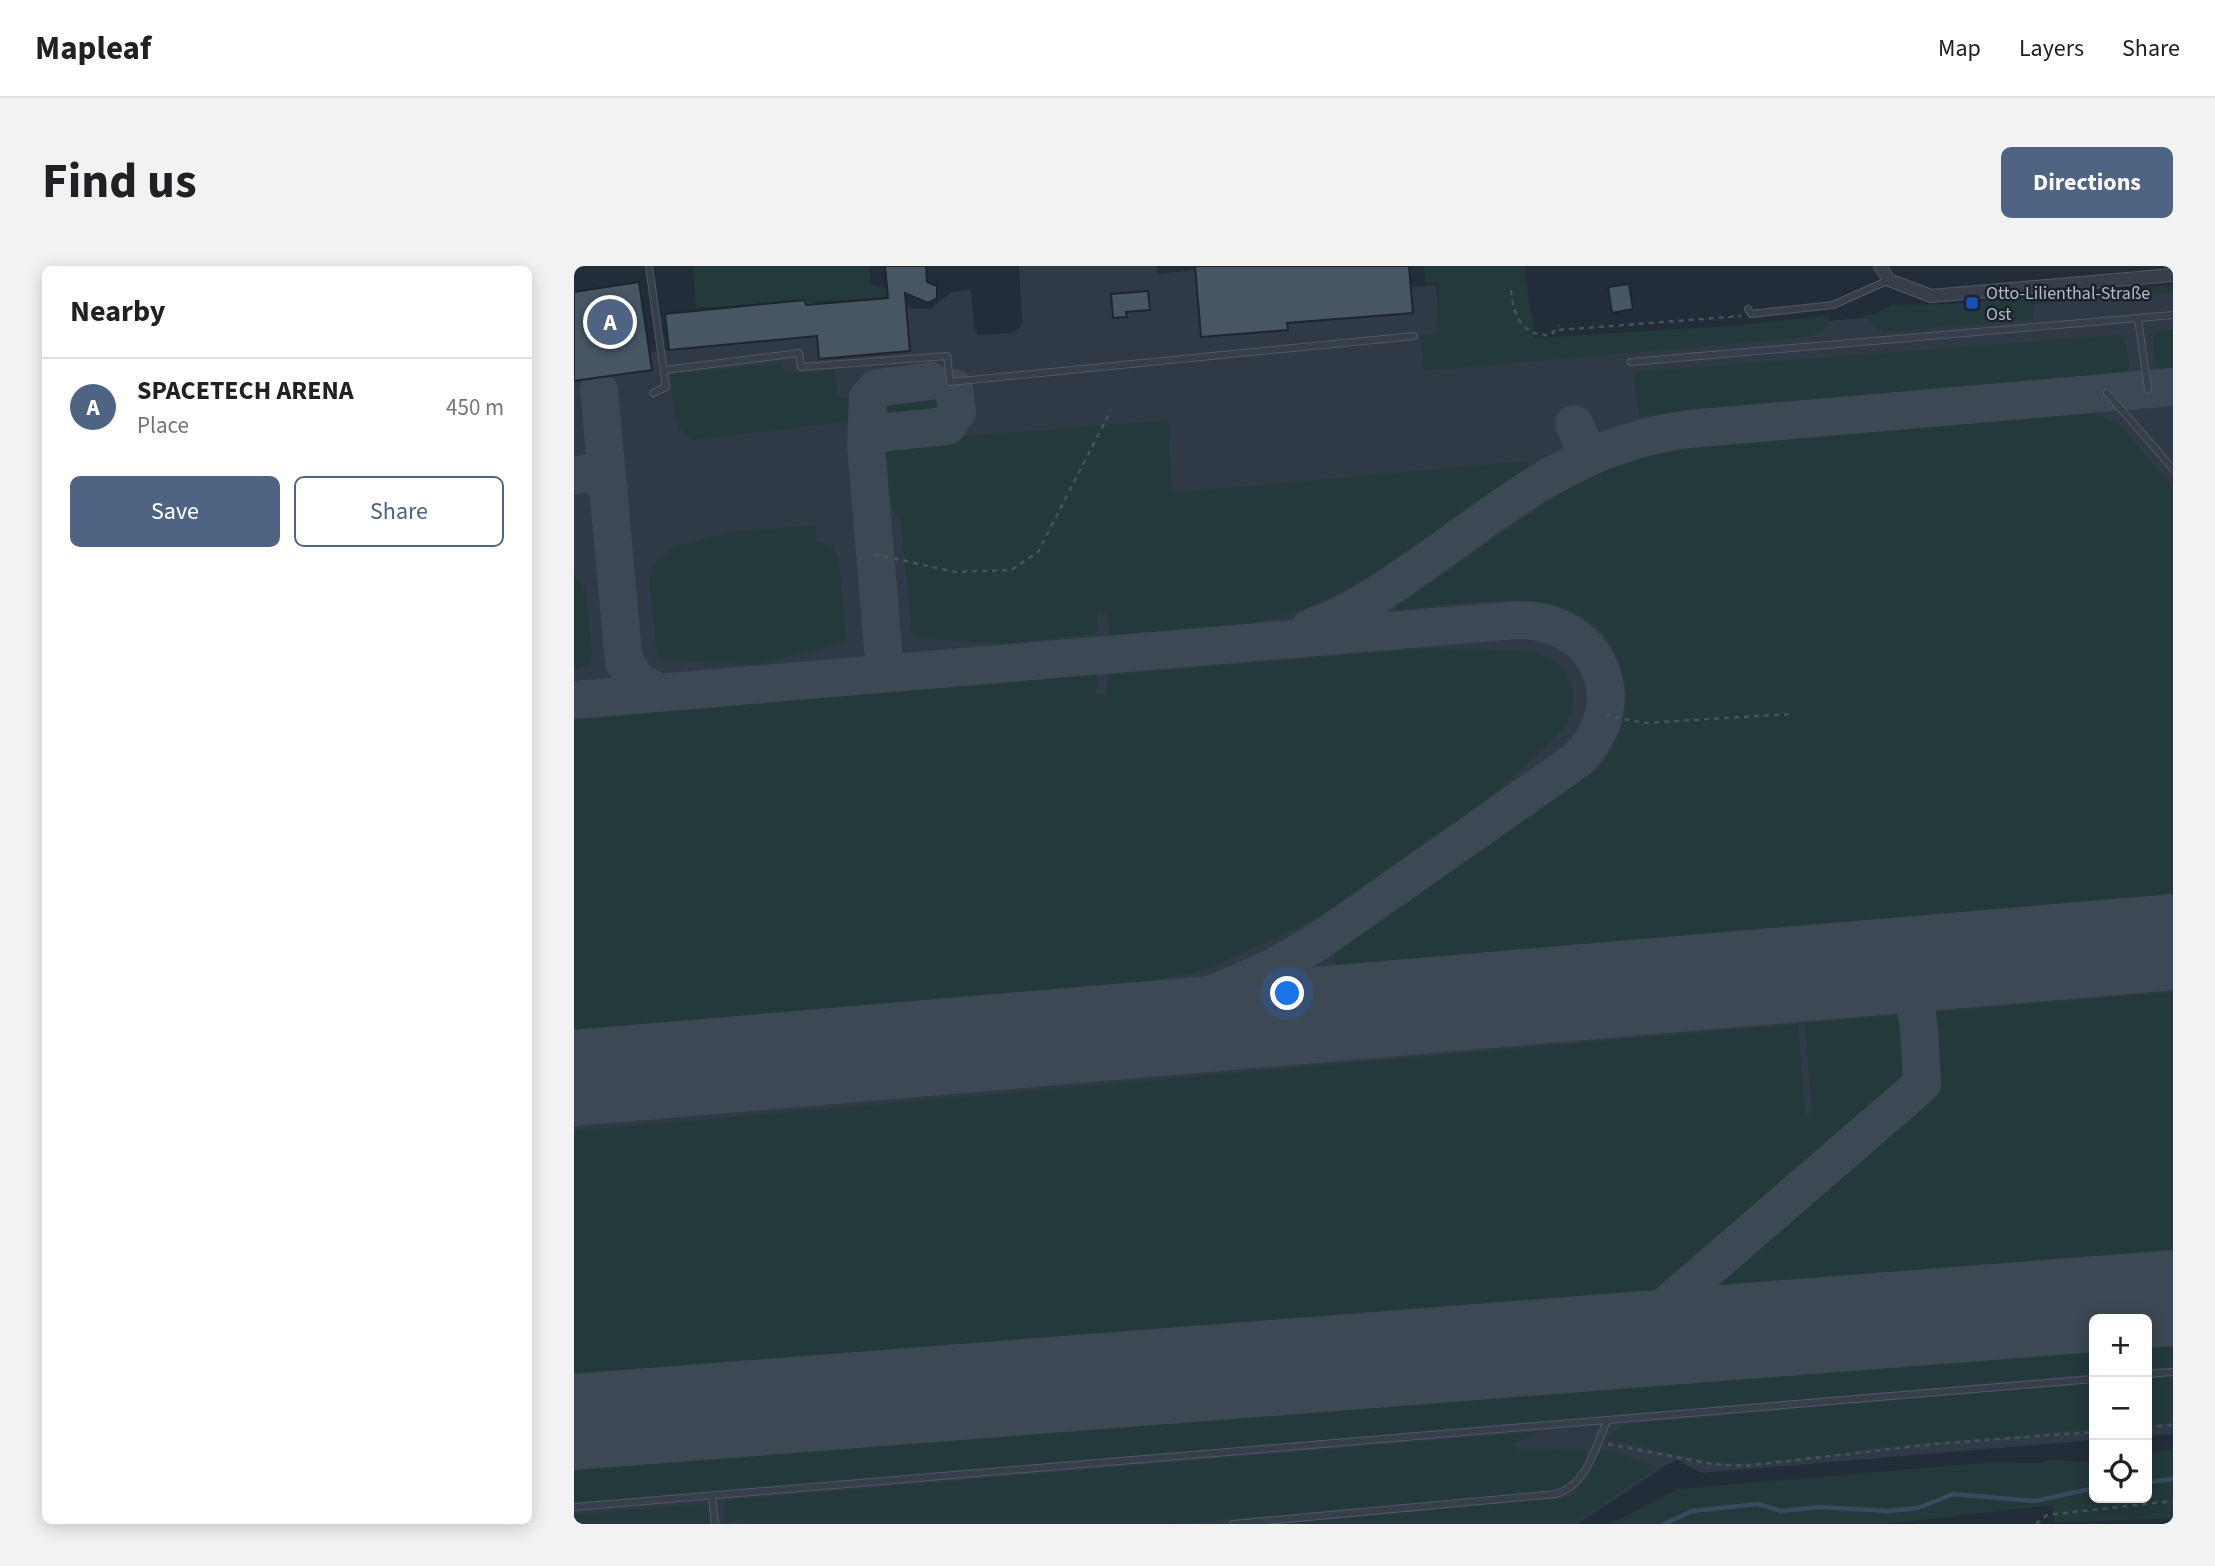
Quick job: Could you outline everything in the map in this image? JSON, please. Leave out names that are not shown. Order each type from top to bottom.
[{"type":"street","points":[[1880,266],[1889,280],[1931,296],[2173,275]]},
{"type":"lane","points":[[649,266],[666,387],[653,393]]},
{"type":"lane","points":[[1749,311],[1833,305],[1889,280]]},
{"type":"lane","points":[[1631,362],[2173,315]]},
{"type":"lane","points":[[2138,319],[2148,390]]},
{"type":"lane","points":[[664,370],[799,353],[801,367],[947,356],[950,382],[1414,336]]},
{"type":"lane","points":[[2107,393],[2173,469]]},
{"type":"lane","points":[[2152,1374],[2173,1372]]},
{"type":"lane","points":[[574,1507],[2089,1379]]},
{"type":"lane","points":[[1233,1524],[1556,1494],[1570,1490],[1581,1478],[1607,1421]]},
{"type":"lane","points":[[712,1496],[715,1524]]},
{"type":"path","points":[[1511,290],[1513,310],[1522,327],[1540,336],[1552,335],[1559,327],[1726,319],[1749,311]]},
{"type":"path","points":[[874,554],[955,572],[1011,570],[1038,552],[1111,410]]},
{"type":"path","points":[[1605,715],[1645,723],[1791,714]]},
{"type":"path","points":[[2152,1427],[2173,1425]]},
{"type":"path","points":[[1598,1442],[1712,1464],[1744,1466],[1934,1444],[2089,1432]]},
{"type":"path","points":[[2036,1524],[2047,1515],[2173,1501]]},
{"type":"shaded area","points":[[1019,266],[1157,266],[1158,274],[1196,270],[1295,295],[1436,285],[1441,353],[2173,292],[2173,1434],[2152,1436],[2152,1314],[2089,1314],[2089,1440],[1701,1473],[1676,1459],[1577,1524],[574,1524],[574,381],[652,370],[649,352],[669,350],[665,314],[814,299],[815,304],[905,296],[906,304],[912,309],[931,309],[951,292],[971,290],[974,328],[978,335],[1013,333],[1022,325]]},
{"type":"green space","points":[[692,266],[869,266],[871,285],[887,288],[886,298],[696,308]]},
{"type":"green space","points":[[1424,266],[1524,266],[1535,338],[1729,326],[1830,315],[1827,328],[1808,337],[1424,371],[1420,336],[1436,334],[1438,283],[1425,283]]},
{"type":"green space","points":[[2173,285],[2173,292],[2032,304],[2034,319],[1885,332],[1876,328],[1863,315],[1876,314],[1891,305],[1952,304]]},
{"type":"green space","points":[[2173,329],[2173,368],[2162,369],[2155,363],[2153,338],[2158,331]]},
{"type":"green space","points":[[2119,335],[2126,345],[2130,366],[2125,372],[1639,416],[1633,372]]},
{"type":"green space","points":[[782,364],[784,373],[835,370],[838,398],[852,397],[859,400],[861,411],[852,421],[692,440],[680,427],[674,411],[671,374]]},
{"type":"green space","points":[[951,390],[951,411],[945,417],[886,421],[879,412],[879,401],[884,394]]},
{"type":"green space","points":[[2095,413],[2120,425],[2173,488],[2173,895],[1335,969],[1335,953],[1598,769],[1612,749],[1622,727],[1626,703],[1624,679],[1611,645],[1590,622],[1563,608],[1532,602],[1463,603],[1398,610],[1397,606],[1562,491],[1631,458],[1675,449]]},
{"type":"green space","points":[[1168,420],[1172,493],[1527,461],[1528,467],[1413,549],[1352,587],[1320,602],[1268,620],[1223,627],[1110,635],[1108,615],[1098,614],[1096,634],[1003,644],[919,638],[912,633],[901,522],[885,497],[880,443]]},
{"type":"green space","points":[[815,525],[817,542],[832,547],[839,559],[846,639],[840,644],[756,665],[665,659],[657,656],[649,578],[656,559],[667,556],[671,547],[732,532]]},
{"type":"green space","points":[[574,575],[586,591],[592,657],[589,665],[574,669]]},
{"type":"green space","points":[[1430,648],[1533,652],[1555,661],[1566,673],[1573,692],[1572,712],[1563,730],[1481,805],[1336,906],[1301,926],[1208,969],[1155,981],[574,1030],[574,720],[1097,674],[1097,695],[1106,696],[1108,675]]},
{"type":"green space","points":[[2173,992],[2173,1367],[2152,1369],[2152,1314],[2089,1314],[2089,1374],[574,1504],[574,1131],[1798,1024],[1805,1114],[1812,1114],[1805,1023],[1914,1014],[1922,1051],[1932,1049],[1930,1012]]},
{"type":"green space","points":[[2173,1377],[2173,1422],[2152,1424],[2152,1379]]},
{"type":"green space","points":[[2089,1383],[2089,1429],[1872,1448],[1829,1456],[1741,1464],[1713,1462],[1606,1439],[1624,1424]]},
{"type":"green space","points":[[1532,1432],[1532,1438],[1515,1442],[1515,1450],[1586,1449],[1584,1463],[1578,1475],[1556,1491],[1175,1524],[747,1524],[740,1519],[724,1524],[724,1504],[727,1500]]},
{"type":"green space","points":[[2173,1450],[2173,1518],[2054,1523],[2052,1505],[1888,1524],[1609,1524],[1678,1489],[1993,1462],[2040,1463],[2051,1459],[2089,1463],[2089,1503],[2152,1503],[2152,1452]]},
{"type":"green space","points":[[1600,1451],[1617,1453],[1657,1467],[1573,1524],[1283,1524],[1570,1497],[1584,1481]]},
{"type":"green space","points":[[703,1504],[708,1510],[709,1524],[574,1524],[574,1515]]},
{"type":"building","points":[[885,266],[926,266],[927,282],[937,286],[937,298],[928,303],[905,293],[910,351],[819,359],[817,336],[669,350],[665,314],[805,300],[806,305],[888,298]]},
{"type":"building","points":[[1195,266],[1409,266],[1413,313],[1287,323],[1288,330],[1201,337]]},
{"type":"building","points":[[639,282],[652,370],[574,381],[574,292]]},
{"type":"building","points":[[1629,284],[1633,309],[1612,313],[1608,287]]},
{"type":"building","points":[[1148,291],[1150,310],[1126,312],[1127,317],[1113,318],[1111,294]]},
{"type":"waterway","points":[[2152,1481],[2173,1479]]},
{"type":"waterway","points":[[1664,1524],[1692,1511],[1758,1504],[1781,1511],[1819,1507],[1888,1511],[1918,1508],[1953,1494],[2035,1501],[2089,1489]]},
{"type":"taxiway","points":[[885,673],[866,445],[868,398],[877,388],[931,381]]},
{"type":"taxiway","points":[[1310,628],[1340,616],[1381,592],[1546,479],[1612,448],[1649,437],[1689,429],[2173,387]]},
{"type":"taxiway","points":[[866,445],[872,435],[878,433],[947,426],[957,411],[954,388]]},
{"type":"taxiway","points":[[599,390],[624,662],[639,682],[659,693]]},
{"type":"taxiway","points":[[1574,424],[1585,448],[1594,452]]},
{"type":"taxiway","points":[[574,475],[594,473],[609,488]]},
{"type":"taxiway","points":[[574,700],[1517,620],[1545,623],[1569,633],[1587,649],[1600,668],[1605,690],[1604,714],[1595,737],[1577,760],[1319,941],[1272,968],[1202,999],[1162,1013],[1052,1038]]},
{"type":"taxiway","points":[[1625,1341],[1922,1084],[1919,1029],[1910,965]]},
{"type":"runway","points":[[574,1078],[2173,942]]},
{"type":"runway","points":[[574,1422],[2173,1298]]},
{"type":"place","name":"Otto-Lilienthal-Straße Ost","points":[[1972,303]]},
{"type":"place","name":"SPACETECH ARENA","points":[[610,322]]}]
